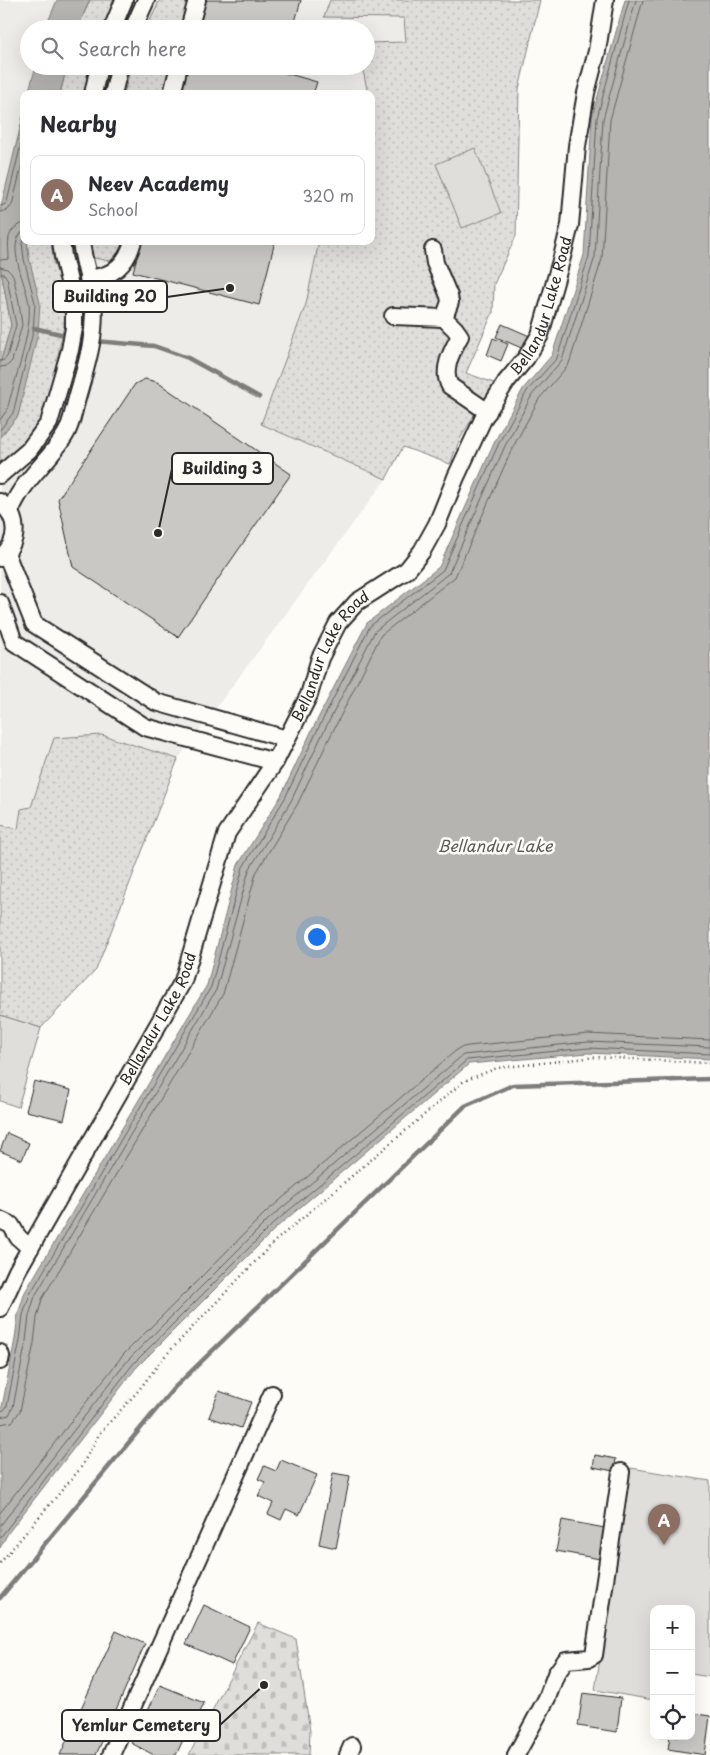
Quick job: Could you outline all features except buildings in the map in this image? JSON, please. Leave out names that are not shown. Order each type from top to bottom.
[{"type":"street","points":[[116,20],[124,0]]},
{"type":"street","points":[[137,20],[146,0]]},
{"type":"street","points":[[191,20],[197,0]]},
{"type":"street","name":"Bellandur Lake Road","points":[[0,1308],[17,1271],[183,981],[226,833],[274,762],[287,739],[309,695],[320,658],[338,623],[357,602],[408,570],[422,551],[488,412],[506,382],[526,358],[540,335],[570,224],[577,146],[606,0]]},
{"type":"street","points":[[94,90],[97,75]]},
{"type":"street","points":[[114,90],[118,75]]},
{"type":"street","points":[[173,90],[177,75]]},
{"type":"street","points":[[0,475],[29,450],[50,423],[70,350],[74,328],[74,303],[62,245]]},
{"type":"street","points":[[81,245],[93,301],[92,336],[89,355],[68,431],[54,451],[23,486],[15,499],[5,507],[14,522],[15,530],[11,546],[3,555],[34,624],[156,702],[287,739]]},
{"type":"street","points":[[88,278],[103,276],[116,269],[126,258],[131,245]]},
{"type":"street","points":[[433,250],[434,263],[450,296],[450,302],[444,318]]},
{"type":"street","points":[[393,316],[444,318],[455,329],[460,336],[446,368],[446,379],[450,386],[488,412]]},
{"type":"street","points":[[27,606],[2,610],[14,642],[108,702],[146,726],[274,762]]},
{"type":"street","points":[[108,702],[123,681]]},
{"type":"street","points":[[0,1220],[11,1225],[18,1237],[30,1248]]},
{"type":"street","points":[[0,1353],[0,1360]]},
{"type":"street","points":[[111,1755],[272,1394]]},
{"type":"street","points":[[516,1755],[547,1698],[561,1665],[566,1660],[589,1658],[594,1654],[621,1472]]},
{"type":"path","points":[[0,1563],[80,1469],[99,1434],[138,1391],[165,1356],[274,1242],[464,1081],[497,1068],[596,1057],[710,1063]]},
{"type":"shaded area","points":[[0,0],[330,0],[325,17],[404,18],[410,84],[375,93],[375,90],[20,90],[20,245],[318,245],[306,304],[261,424],[386,479],[178,759],[102,735],[55,738],[31,807],[21,809],[18,829],[0,825]]},
{"type":"green space","points":[[90,0],[115,0],[107,20],[81,20]]},
{"type":"green space","points":[[160,0],[192,0],[186,20],[150,20]]},
{"type":"green space","points":[[330,0],[540,0],[519,89],[516,236],[494,284],[493,312],[466,373],[494,383],[461,437],[450,464],[403,447],[386,479],[261,424],[306,304],[318,245],[375,245],[375,90],[367,90],[364,75],[375,75],[375,43],[406,42],[404,18],[324,17]]},
{"type":"green space","points":[[65,75],[88,75],[85,90],[61,90]]},
{"type":"green space","points":[[129,75],[171,75],[167,90],[125,90]]},
{"type":"green space","points":[[475,148],[501,213],[462,228],[436,164]]},
{"type":"green space","points":[[27,245],[52,245],[54,264],[63,286],[64,326],[55,370],[41,420],[20,450],[0,468],[0,437],[18,416],[24,387],[29,258]]},
{"type":"green space","points":[[88,245],[124,245],[110,261],[94,258]]},
{"type":"green space","points":[[0,265],[11,325],[0,364]]},
{"type":"green space","points":[[102,735],[178,759],[96,970],[41,1028],[0,1015],[0,825],[18,829],[21,809],[31,807],[54,738]]},
{"type":"green space","points":[[0,1015],[41,1028],[18,1107],[0,1101]]},
{"type":"green space","points":[[631,1468],[710,1481],[710,1677],[695,1675],[695,1605],[650,1605],[650,1699],[595,1690]]},
{"type":"green space","points":[[258,1623],[296,1639],[310,1731],[309,1755],[189,1755]]},
{"type":"water","points":[[57,0],[90,0],[81,20],[49,20]]},
{"type":"water","name":"Bellandur Lake","points":[[625,0],[710,0],[710,1059],[588,1053],[469,1064],[277,1227],[136,1368],[8,1533],[0,1548],[0,1408],[2,1407],[18,1314],[25,1292],[207,985],[238,865],[281,796],[312,730],[367,623],[439,567],[495,441],[523,389],[552,355],[584,255],[592,117]]},
{"type":"water","points":[[33,75],[65,75],[61,90],[29,90]]},
{"type":"water","points":[[20,128],[20,245],[27,245],[40,303],[38,333],[18,416],[0,437],[0,364],[11,325],[0,265],[0,211]]},
{"type":"waterway","points":[[34,328],[87,340]]},
{"type":"waterway","points":[[95,341],[154,346],[188,358],[259,397]]},
{"type":"waterway","points":[[0,1598],[174,1388],[465,1106],[513,1085],[710,1079]]},
{"type":"place","name":"Building 20","points":[[230,288]]},
{"type":"place","name":"Building 3","points":[[158,533]]},
{"type":"place","name":"Neev Academy","points":[[664,1545]]},
{"type":"place","name":"Yemlur Cemetery","points":[[264,1685]]}]
